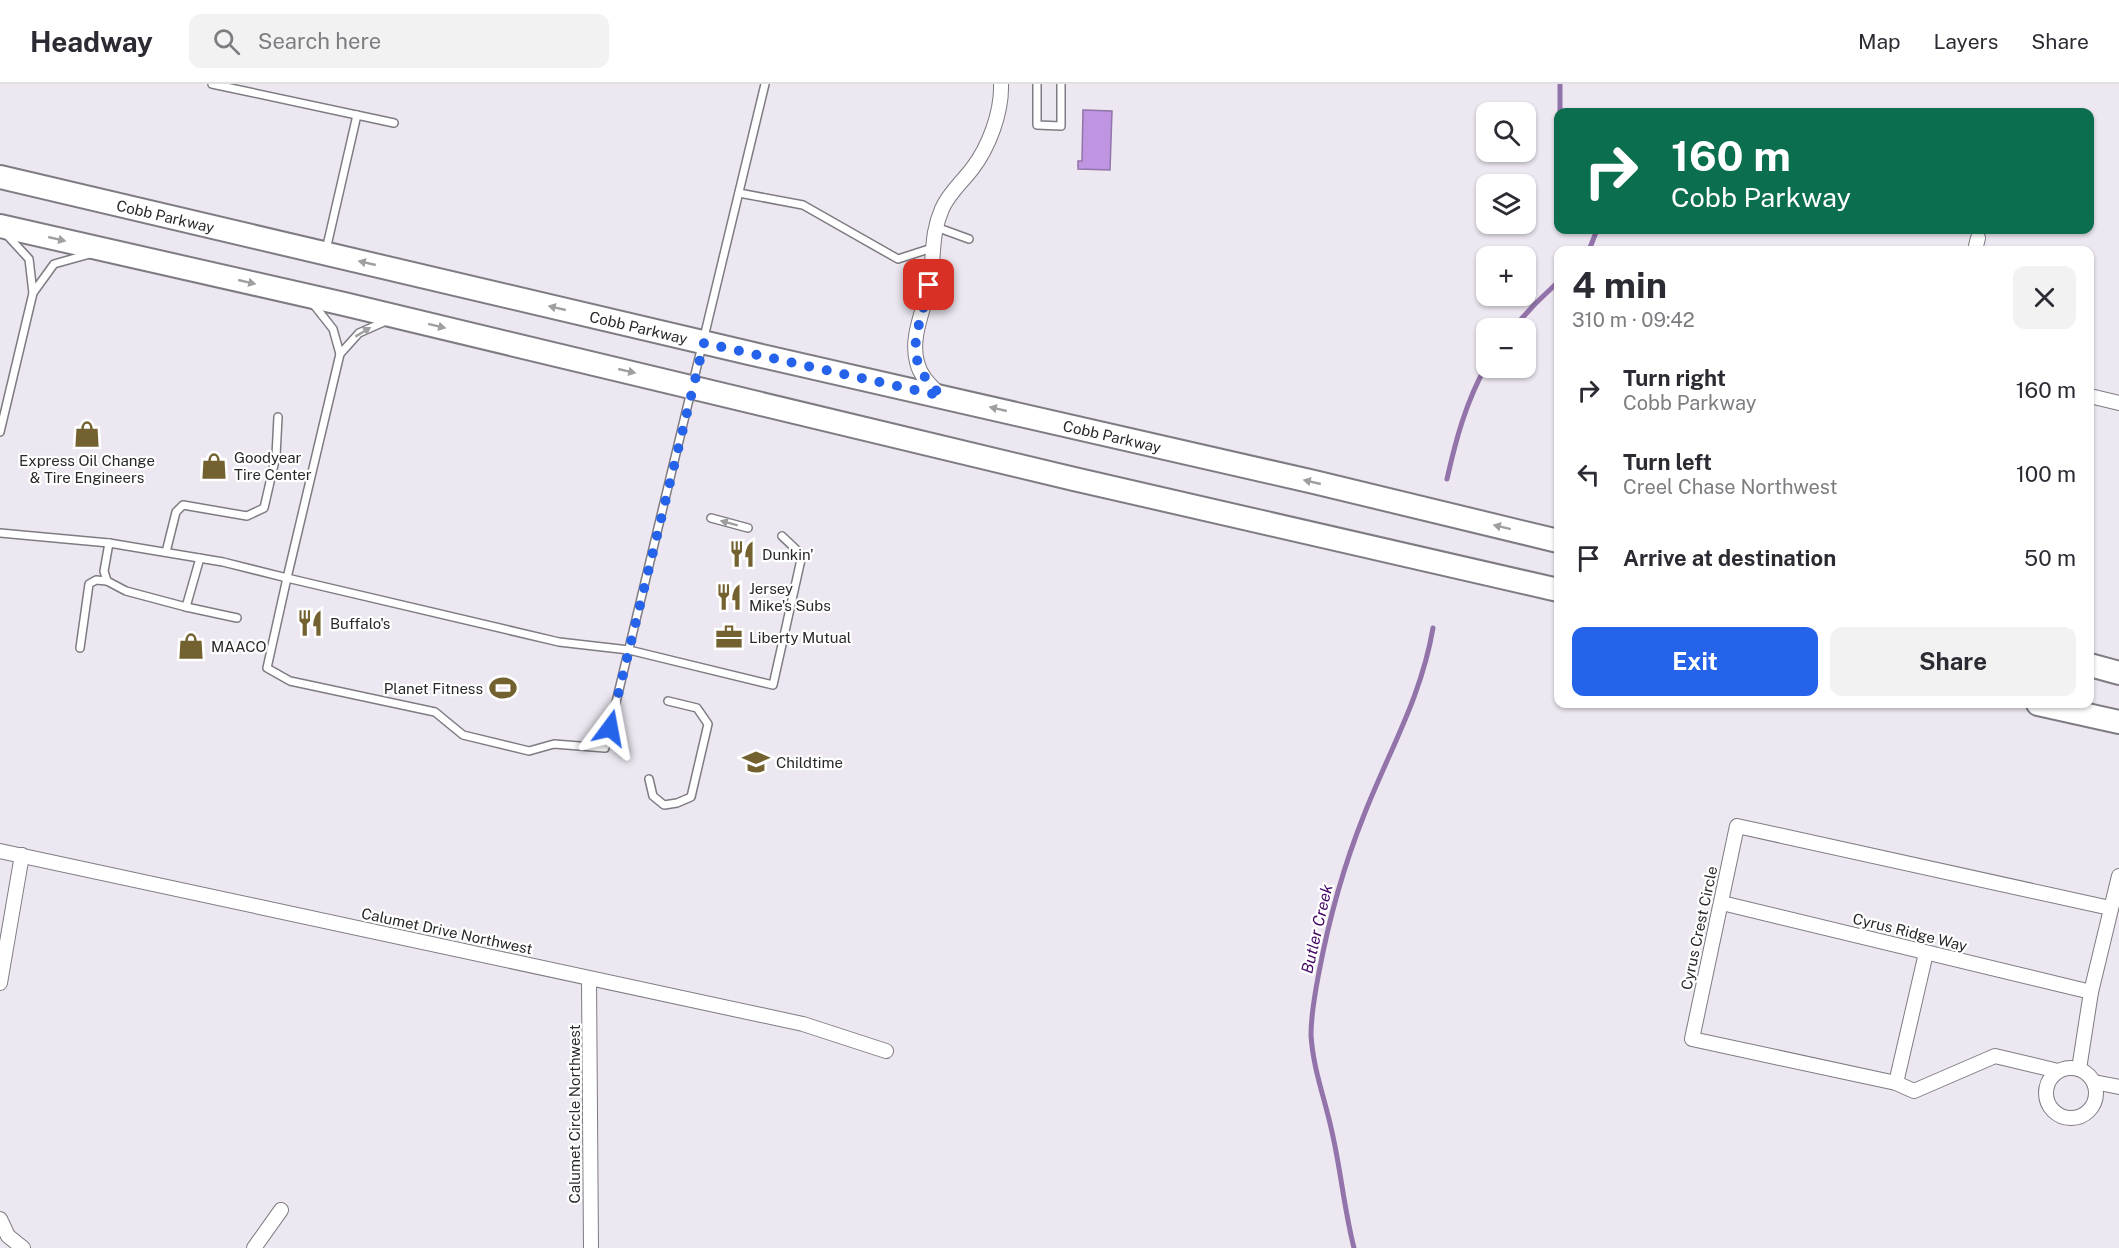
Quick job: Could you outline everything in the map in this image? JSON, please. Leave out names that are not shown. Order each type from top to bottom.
[{"type":"main road","name":"Cobb Parkway","points":[[0,177],[1554,540]]},
{"type":"main road","points":[[0,226],[396,316],[1074,479],[1554,589]]},
{"type":"main road","points":[[2056,708],[2110,720]]},
{"type":"street","points":[[942,396],[921,373],[916,355],[916,337],[932,273],[932,248],[943,207],[983,151],[1001,97],[1001,84]]},
{"type":"street","points":[[2094,397],[2119,403]]},
{"type":"street","points":[[2110,720],[2119,732]]},
{"type":"street","name":"Cyrus Crest Circle","points":[[2079,1069],[2068,1068],[2058,1071],[1995,1056],[1914,1091],[1896,1083],[1692,1039],[1737,826],[2110,908]]},
{"type":"street","name":"Calumet Drive Northwest","points":[[0,851],[803,1024],[886,1051]]},
{"type":"street","points":[[0,983],[22,855]]},
{"type":"street","points":[[2058,1071],[2046,1086],[2049,1106],[2064,1118],[2083,1116],[2095,1101],[2096,1092],[2094,1082],[2088,1074],[2079,1069],[2091,992],[2119,876]]},
{"type":"street","name":"Cyrus Ridge Way","points":[[1722,903],[2091,992]]},
{"type":"street","points":[[1896,1083],[1926,953]]},
{"type":"street","name":"Calumet Circle Northwest","points":[[589,979],[591,1248]]},
{"type":"street","points":[[2094,1082],[2119,1087]]},
{"type":"street","points":[[255,1248],[281,1210]]},
{"type":"street","points":[[0,1219],[8,1236],[23,1248]]},
{"type":"lane","points":[[212,84],[394,123]]},
{"type":"lane","points":[[396,316],[359,333],[340,354],[267,668],[290,681],[435,712],[463,735],[529,751],[554,744],[605,748],[765,84]]},
{"type":"lane","points":[[1037,84],[1037,125],[1061,126],[1062,84]]},
{"type":"lane","points":[[325,253],[357,115]]},
{"type":"lane","points":[[739,193],[803,205],[898,259],[932,248]]},
{"type":"lane","points":[[0,226],[29,259],[33,293],[0,432]]},
{"type":"lane","points":[[936,227],[969,239]]},
{"type":"lane","points":[[33,293],[54,264],[105,250]]},
{"type":"lane","points":[[307,296],[333,329],[340,354]]},
{"type":"lane","points":[[166,552],[176,512],[183,505],[248,516],[264,508],[276,456],[278,417]]},
{"type":"lane","points":[[711,518],[748,528]]},
{"type":"lane","points":[[0,533],[109,543],[200,558],[559,642],[629,650],[773,685],[802,555],[782,536]]},
{"type":"lane","points":[[107,581],[104,571],[109,543]]},
{"type":"lane","points":[[186,607],[200,558]]},
{"type":"lane","points":[[80,648],[89,584],[96,580],[107,581],[126,591],[237,618]]},
{"type":"lane","points":[[649,779],[653,796],[664,805],[691,797],[708,724],[697,708],[668,701]]},
{"type":"shaded area","points":[[1083,110],[1112,111],[1110,170],[1078,169],[1078,161],[1082,161]]},
{"type":"waterway","name":"Butler Creek","points":[[1560,84],[1560,108]]},
{"type":"waterway","name":"Butler Creek","points":[[1591,246],[1595,234]]},
{"type":"waterway","name":"Butler Creek","points":[[1522,318],[1554,286]]},
{"type":"waterway","name":"Butler Creek","points":[[1447,479],[1462,421],[1480,378]]},
{"type":"waterway","name":"Butler Creek","points":[[1354,1248],[1335,1147],[1314,1060],[1311,1035],[1312,1011],[1327,932],[1344,873],[1364,815],[1421,678],[1433,628]]},
{"type":"place","name":"Express Oil Change & Tire Engineers","points":[[87,434]]},
{"type":"place","name":"Goodyear Tire Center","points":[[214,466]]},
{"type":"place","name":"Dunkin'","points":[[742,554]]},
{"type":"place","name":"Jersey Mike's Subs","points":[[729,597]]},
{"type":"place","name":"Buffalo's","points":[[310,623]]},
{"type":"place","name":"Liberty Mutual","points":[[729,637]]},
{"type":"place","name":"MAACO","points":[[191,646]]},
{"type":"place","name":"Planet Fitness","points":[[503,688]]},
{"type":"place","name":"Childtime","points":[[756,762]]},
{"type":"route","points":[[610,728],[704,343],[942,396],[921,373],[915,349],[929,285]]}]
